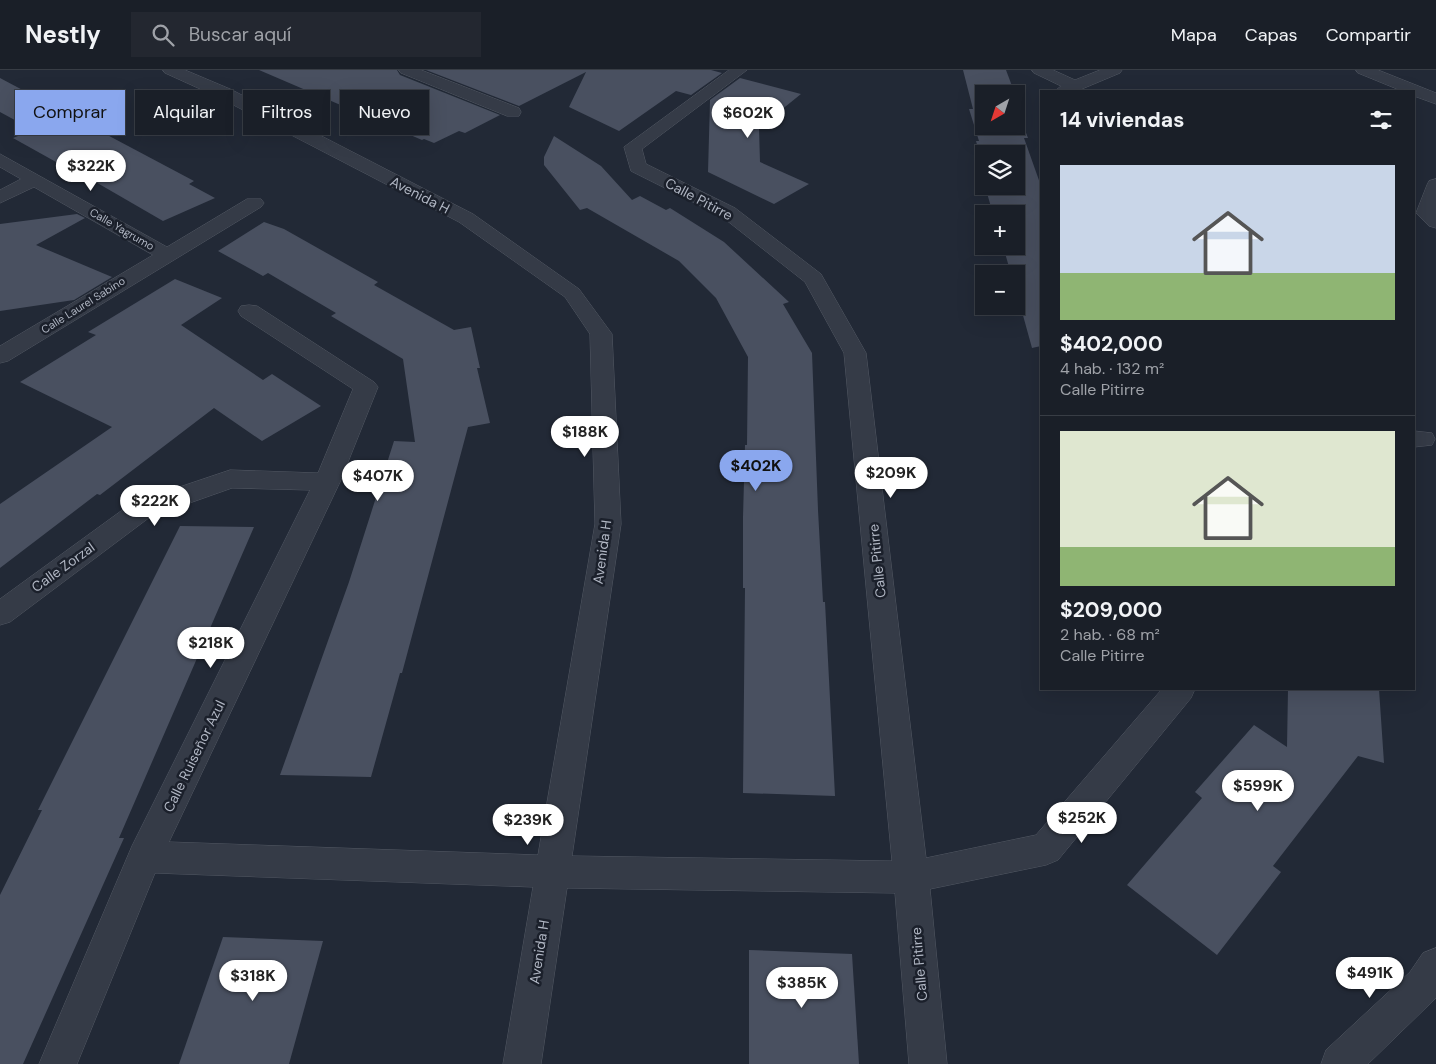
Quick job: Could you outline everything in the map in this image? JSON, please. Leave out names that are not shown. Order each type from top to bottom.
[{"type":"street","name":"Avenida H","points":[[172,70],[224,93],[466,218],[572,293],[601,334],[608,524],[522,1064]]},
{"type":"street","points":[[407,70],[513,112]]},
{"type":"street","name":"Calle Pitirre","points":[[739,70],[633,147],[637,166],[728,212],[814,278],[855,353],[911,877],[928,1064]]},
{"type":"street","points":[[1040,70],[1069,89],[1114,70]]},
{"type":"street","points":[[1364,70],[1414,90]]},
{"type":"street","points":[[1415,91],[1436,99]]},
{"type":"street","name":"Calle Yagrumo","points":[[0,158],[166,254]]},
{"type":"street","points":[[0,197],[35,179]]},
{"type":"street","points":[[1436,185],[1426,213],[1436,222]]},
{"type":"street","name":"Calle Laurel Sabino","points":[[0,356],[166,254],[254,203]]},
{"type":"street","name":"Calle Ruiseñor Azul","points":[[58,1064],[144,857],[327,482],[366,387],[249,311]]},
{"type":"street","name":"Calle Zorzal","points":[[0,614],[140,510],[230,479],[327,482]]},
{"type":"street","points":[[144,857],[552,872],[911,877],[1046,849],[1179,690]]},
{"type":"street","points":[[1340,1064],[1432,982]]},
{"type":"building","points":[[259,70],[397,70],[400,75],[500,115],[465,133],[459,131],[434,143],[410,135],[429,135],[429,90],[340,90],[340,105],[330,100],[330,90],[306,90]]},
{"type":"building","points":[[426,70],[711,70],[722,73],[691,95],[676,91],[619,131],[569,107],[586,72],[519,106]]},
{"type":"building","points":[[963,70],[1006,70],[1012,85],[975,85],[975,128],[969,109],[973,109]]},
{"type":"building","points":[[0,78],[23,90],[15,90],[15,120],[0,112]]},
{"type":"building","points":[[740,78],[801,94],[759,128],[760,162],[809,184],[774,204],[708,172],[710,100]]},
{"type":"building","points":[[1025,130],[1028,138],[1024,138],[1040,183],[1040,346],[1032,348],[1023,315],[1025,315],[1025,265],[1008,265],[1006,255],[1025,255],[1025,205],[990,205],[988,195],[1025,195],[1025,145],[977,145],[976,141],[979,141],[977,135],[1025,135]]},
{"type":"building","points":[[20,135],[107,135],[194,181],[189,184],[215,198],[163,221],[68,166],[65,167],[13,138]]},
{"type":"building","points":[[554,136],[601,166],[632,200],[640,196],[666,210],[670,208],[724,242],[789,302],[783,304],[812,353],[818,510],[823,602],[825,602],[835,796],[743,793],[745,588],[743,588],[743,517],[745,445],[747,445],[748,357],[716,298],[679,261],[587,208],[580,210],[544,165],[544,157]]},
{"type":"building","points":[[77,214],[85,218],[36,245],[112,277],[74,300],[0,311],[0,224]]},
{"type":"building","points":[[264,222],[284,229],[378,282],[374,285],[454,330],[471,327],[480,368],[477,368],[490,423],[468,427],[402,673],[400,673],[371,777],[280,775],[349,582],[394,441],[415,442],[403,359],[331,316],[336,313],[268,273],[263,276],[218,251]]},
{"type":"building","points":[[175,279],[222,298],[181,325],[263,380],[272,374],[321,406],[262,441],[214,408],[0,568],[0,504],[112,427],[20,382],[96,335],[88,332]]},
{"type":"building","points":[[180,526],[254,527],[119,838],[124,838],[23,1064],[0,1064],[0,895],[42,810],[38,810]]},
{"type":"building","points":[[1288,690],[1379,690],[1384,763],[1358,756],[1273,866],[1281,872],[1217,955],[1127,885],[1202,798],[1195,792],[1254,725],[1287,747]]},
{"type":"building","points":[[223,937],[323,941],[289,1064],[179,1064]]},
{"type":"building","points":[[749,950],[852,954],[859,1064],[749,1064]]}]
